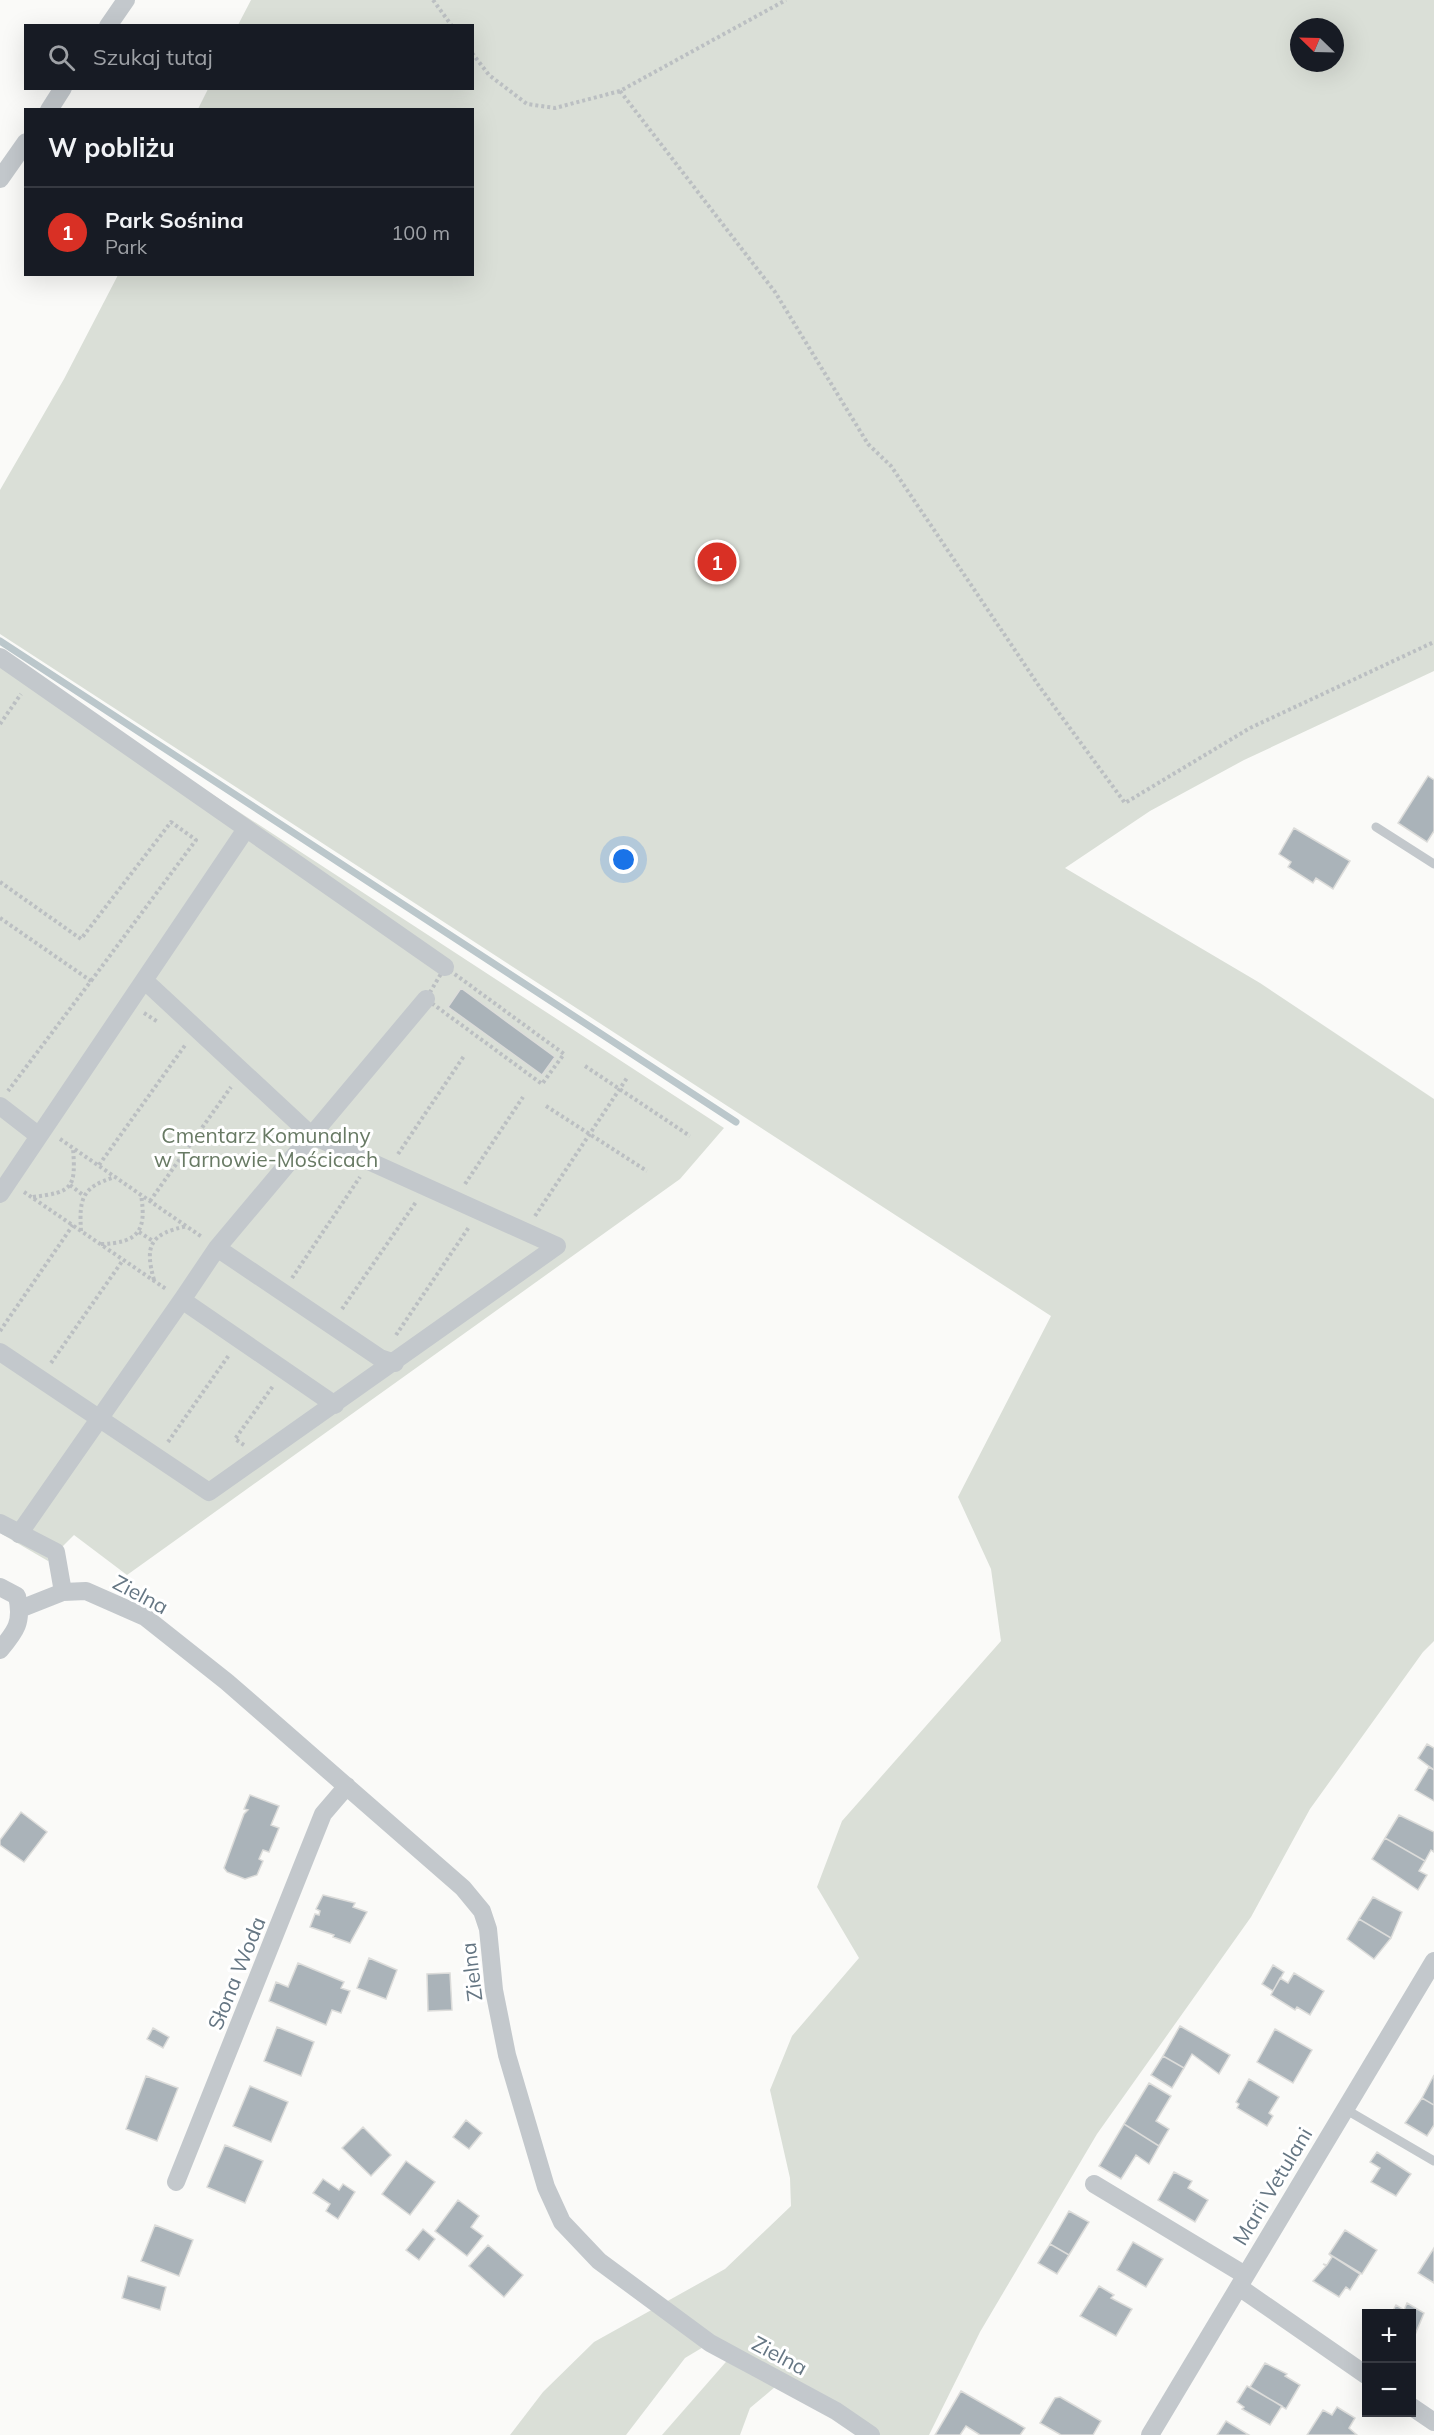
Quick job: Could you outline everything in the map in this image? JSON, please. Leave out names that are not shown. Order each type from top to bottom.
[{"type":"street","points":[[109,24],[126,0]]},
{"type":"street","points":[[50,108],[62,90]]},
{"type":"street","points":[[0,178],[24,145]]},
{"type":"street","points":[[0,657],[445,967]]},
{"type":"street","points":[[3,1188],[246,829]]},
{"type":"street","points":[[0,1352],[209,1492],[335,1405],[387,1361],[557,1246],[311,1135],[144,980]]},
{"type":"street","points":[[19,1534],[217,1248],[426,999]]},
{"type":"street","points":[[3,1099],[42,1132]]},
{"type":"street","points":[[217,1248],[387,1361]]},
{"type":"street","points":[[182,1299],[335,1405]]},
{"type":"street","points":[[0,1522],[56,1552],[63,1592]]},
{"type":"street","points":[[0,1587],[17,1596],[20,1609],[18,1626],[0,1650]]},
{"type":"street","name":"Zielna","points":[[20,1609],[63,1592],[86,1591],[145,1617],[227,1682],[463,1888],[482,1911],[488,1929],[494,1990],[507,2055],[546,2187],[562,2222],[599,2261],[710,2343],[836,2411],[871,2435]]},
{"type":"street","name":"Słona Woda","points":[[176,2182],[323,1814],[347,1786]]},
{"type":"street","name":"Marii Vetulani","points":[[1150,2435],[1434,1961]]},
{"type":"street","points":[[1094,2184],[1242,2281],[1362,2372]]},
{"type":"street","points":[[1416,2409],[1434,2422]]},
{"type":"lane","points":[[1376,827],[1434,864]]},
{"type":"lane","points":[[1345,2109],[1434,2161]]},
{"type":"path","points":[[433,0],[451,24]]},
{"type":"path","points":[[474,56],[489,75],[526,104],[555,108],[620,91],[786,0]]},
{"type":"path","points":[[620,91],[775,292],[868,444],[891,466],[1039,687],[1125,803],[1250,728],[1434,642]]},
{"type":"path","points":[[0,724],[33,679]]},
{"type":"path","points":[[0,882],[81,939],[171,822],[196,840],[3,1099]]},
{"type":"path","points":[[0,918],[91,981]]},
{"type":"path","points":[[426,999],[542,1084],[564,1054],[445,967]]},
{"type":"path","points":[[99,1165],[196,1029]]},
{"type":"path","points":[[388,1170],[464,1056]]},
{"type":"path","points":[[585,1066],[690,1136]]},
{"type":"path","points":[[150,1201],[242,1071]]},
{"type":"path","points":[[525,1232],[627,1078]]},
{"type":"path","points":[[454,1199],[523,1097]]},
{"type":"path","points":[[546,1106],[646,1171]]},
{"type":"path","points":[[42,1132],[99,1165],[217,1248]]},
{"type":"path","points":[[32,1197],[61,1193],[70,1185],[75,1175],[73,1148]]},
{"type":"path","points":[[283,1291],[370,1161]]},
{"type":"path","points":[[81,1231],[83,1195],[101,1181],[116,1177]]},
{"type":"path","points":[[70,1185],[83,1195]]},
{"type":"path","points":[[332,1325],[427,1187]]},
{"type":"path","points":[[3,1188],[32,1197],[182,1299]]},
{"type":"path","points":[[100,1244],[118,1244],[131,1239],[139,1232],[144,1215],[141,1195]]},
{"type":"path","points":[[387,1361],[480,1211]]},
{"type":"path","points":[[0,1330],[73,1225]]},
{"type":"path","points":[[154,1280],[149,1262],[153,1241],[158,1234],[187,1226]]},
{"type":"path","points":[[139,1232],[153,1241]]},
{"type":"path","points":[[40,1378],[123,1260]]},
{"type":"path","points":[[158,1457],[240,1339]]},
{"type":"path","points":[[260,1456],[235,1439],[284,1370]]},
{"type":"green space","points":[[251,0],[1434,0],[1434,671],[1244,760],[1150,811],[1065,868],[1260,983],[1434,1099],[1434,1641],[1423,1652],[1310,1809],[1251,1917],[1097,2134],[980,2332],[929,2435],[872,2435],[782,2381],[750,2408],[740,2435],[662,2435],[732,2355],[710,2343],[685,2358],[626,2435],[510,2435],[543,2392],[594,2342],[725,2269],[791,2206],[790,2178],[770,2090],[792,2036],[859,1958],[817,1887],[842,1821],[1001,1641],[991,1569],[958,1497],[1051,1316],[0,634],[0,490],[64,379],[117,276],[474,276],[474,108],[198,108],[208,90],[474,90],[474,24],[239,24]]},
{"type":"green space","name":"Cmentarz Komunalny w Tarnowie-Mościcach","points":[[0,651],[161,761],[724,1128],[680,1179],[127,1575],[74,1535],[48,1561],[0,1533]]},
{"type":"building","points":[[1428,776],[1434,780],[1434,831],[1427,842],[1398,823]]},
{"type":"building","points":[[1294,828],[1350,861],[1333,889],[1316,878],[1313,883],[1288,867],[1291,862],[1279,854]]},
{"type":"building","points":[[461,988],[555,1057],[542,1075],[448,1007]]},
{"type":"building","points":[[1427,1744],[1434,1748],[1434,1770],[1418,1758]]},
{"type":"building","points":[[1429,1767],[1434,1770],[1434,1801],[1415,1790]]},
{"type":"building","points":[[250,1795],[279,1806],[271,1825],[279,1828],[269,1852],[263,1850],[259,1859],[263,1861],[257,1875],[245,1879],[227,1872],[224,1868],[244,1814],[248,1810],[244,1809]]},
{"type":"building","points":[[21,1812],[47,1832],[24,1862],[0,1845],[0,1840]]},
{"type":"building","points":[[1399,1815],[1434,1832],[1434,1852],[1431,1850],[1425,1861],[1385,1838]]},
{"type":"building","points":[[1385,1838],[1425,1861],[1419,1871],[1427,1875],[1418,1890],[1372,1859]]},
{"type":"building","points":[[323,1895],[355,1903],[353,1907],[367,1912],[350,1943],[310,1927],[315,1914],[319,1915],[320,1911],[316,1909]]},
{"type":"building","points":[[1373,1897],[1402,1912],[1391,1938],[1359,1919]]},
{"type":"building","points":[[1359,1919],[1391,1938],[1374,1959],[1347,1939]]},
{"type":"building","points":[[369,1958],[397,1970],[386,1999],[357,1988]]},
{"type":"building","points":[[298,1963],[344,1982],[341,1988],[350,1991],[341,2013],[332,2010],[326,2025],[269,2001],[276,1982],[288,1987]]},
{"type":"building","points":[[1273,1965],[1284,1972],[1273,1991],[1262,1984]]},
{"type":"building","points":[[450,1973],[452,2010],[428,2011],[427,1974]]},
{"type":"building","points":[[1294,1973],[1324,1991],[1310,2015],[1297,2007],[1295,2010],[1271,1995],[1280,1978],[1288,1983]]},
{"type":"building","points":[[1180,2026],[1230,2055],[1219,2074],[1192,2054],[1184,2068],[1163,2056]]},
{"type":"building","points":[[277,2027],[314,2042],[301,2076],[264,2061]]},
{"type":"building","points":[[153,2028],[169,2037],[163,2048],[147,2039]]},
{"type":"building","points":[[1275,2029],[1312,2050],[1293,2083],[1257,2062]]},
{"type":"building","points":[[1163,2056],[1184,2068],[1172,2088],[1151,2075]]},
{"type":"building","points":[[1434,2075],[1434,2105],[1422,2098]]},
{"type":"building","points":[[146,2076],[178,2088],[157,2141],[126,2129]]},
{"type":"building","points":[[1249,2079],[1279,2097],[1269,2113],[1273,2116],[1267,2126],[1237,2108],[1239,2104],[1236,2102]]},
{"type":"building","points":[[1149,2083],[1171,2096],[1156,2121],[1169,2129],[1159,2146],[1124,2124]]},
{"type":"building","points":[[250,2086],[288,2102],[271,2142],[233,2126]]},
{"type":"building","points":[[1422,2098],[1434,2105],[1434,2125],[1427,2136],[1405,2123]]},
{"type":"building","points":[[466,2120],[482,2133],[469,2149],[453,2137]]},
{"type":"building","points":[[1124,2124],[1159,2146],[1149,2164],[1136,2155],[1121,2179],[1099,2166]]},
{"type":"building","points":[[363,2127],[391,2155],[371,2176],[342,2148]]},
{"type":"building","points":[[225,2145],[263,2161],[245,2203],[207,2187]]},
{"type":"building","points":[[1377,2152],[1411,2174],[1396,2196],[1371,2182],[1380,2168],[1370,2162]]},
{"type":"building","points":[[406,2161],[435,2182],[410,2215],[382,2194]]},
{"type":"building","points":[[1174,2172],[1192,2181],[1188,2188],[1208,2200],[1195,2222],[1158,2200]]},
{"type":"building","points":[[323,2179],[339,2190],[343,2184],[355,2192],[338,2219],[326,2211],[330,2204],[313,2193]]},
{"type":"building","points":[[458,2200],[479,2216],[471,2227],[483,2236],[467,2256],[435,2231]]},
{"type":"building","points":[[1069,2211],[1089,2222],[1069,2255],[1050,2244]]},
{"type":"building","points":[[155,2225],[193,2240],[179,2276],[141,2261]]},
{"type":"building","points":[[423,2229],[435,2239],[419,2260],[406,2250]]},
{"type":"building","points":[[1345,2230],[1377,2250],[1362,2274],[1329,2254]]},
{"type":"building","points":[[1133,2242],[1163,2259],[1146,2287],[1117,2270]]},
{"type":"building","points":[[1050,2244],[1069,2255],[1057,2274],[1038,2263]]},
{"type":"building","points":[[488,2245],[523,2275],[504,2297],[469,2266]]},
{"type":"building","points":[[1434,2248],[1434,2283],[1418,2273]]},
{"type":"building","points":[[1329,2254],[1360,2274],[1350,2290],[1346,2287],[1339,2297],[1313,2281],[1326,2266],[1323,2264],[1327,2265],[1332,2257]]},
{"type":"building","points":[[128,2276],[166,2287],[160,2310],[122,2298]]},
{"type":"building","points":[[1099,2286],[1114,2295],[1111,2298],[1132,2309],[1116,2336],[1080,2316]]},
{"type":"building","points":[[1407,2303],[1424,2313],[1416,2332],[1416,2309],[1404,2309]]},
{"type":"building","points":[[1265,2363],[1287,2374],[1285,2376],[1300,2385],[1286,2409],[1250,2387]]},
{"type":"building","points":[[1247,2386],[1282,2406],[1270,2425],[1242,2409],[1244,2407],[1237,2402]]},
{"type":"building","points":[[961,2391],[1025,2428],[1020,2435],[980,2435],[966,2426],[960,2435],[935,2435]]},
{"type":"building","points":[[1060,2397],[1101,2421],[1093,2435],[1061,2435],[1040,2423],[1055,2398]]},
{"type":"building","points":[[1337,2407],[1355,2418],[1349,2428],[1357,2435],[1307,2435],[1323,2410],[1332,2415]]},
{"type":"building","points":[[1226,2421],[1249,2435],[1217,2435]]},
{"type":"waterway","points":[[0,641],[736,1122]]},
{"type":"place","name":"Park Sośnina","points":[[717,562]]}]
